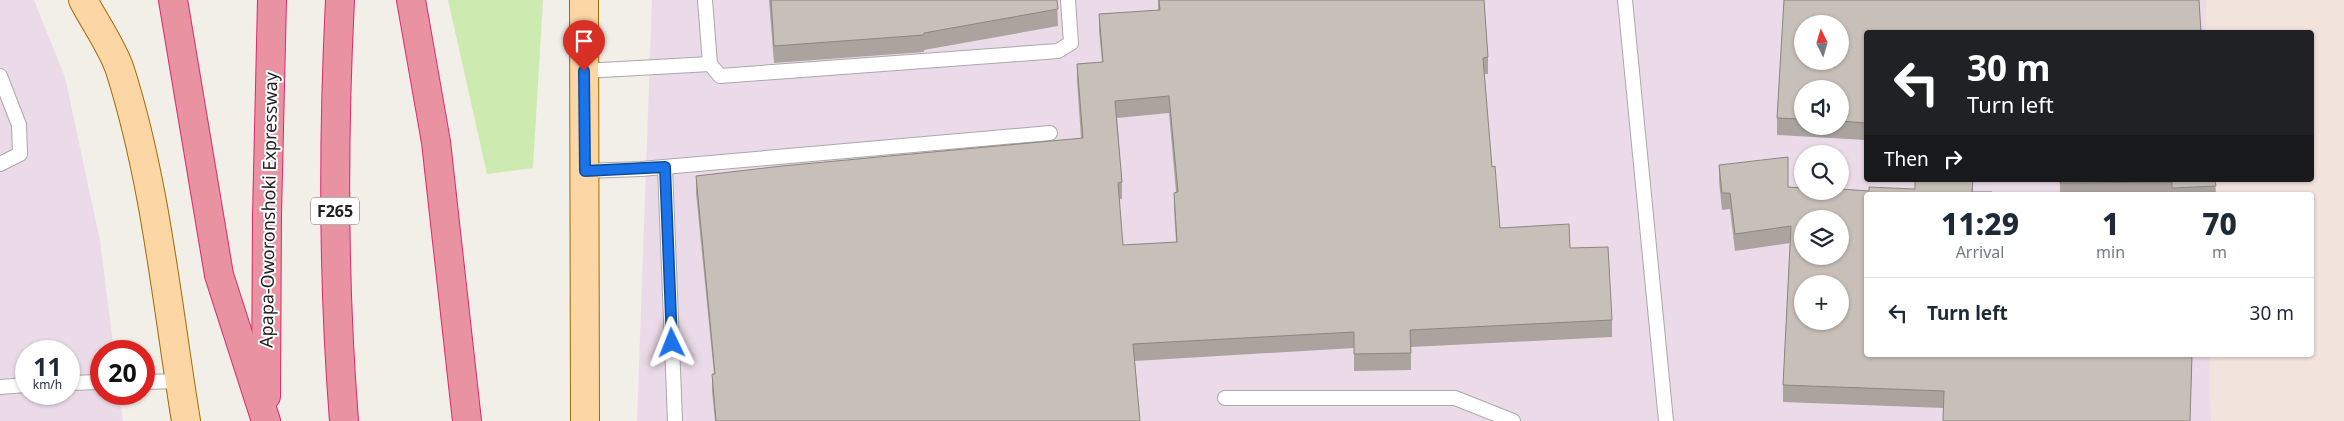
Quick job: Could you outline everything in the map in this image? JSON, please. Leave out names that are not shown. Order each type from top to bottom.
[{"type":"highway","points":[[173,0],[219,275],[266,421]]},
{"type":"highway","name":"Apapa-Oworonshoki Expressway","points":[[266,421],[267,214],[272,0]]},
{"type":"highway","name":"F265","points":[[340,0],[335,98],[335,217],[344,421]]},
{"type":"highway","points":[[412,2],[436,142],[467,421]]},
{"type":"main road","points":[[83,0],[120,68]]},
{"type":"main road","points":[[98,0],[120,68],[140,152],[166,278],[186,421]]},
{"type":"main road","points":[[584,0],[585,421]]},
{"type":"lane","points":[[704,0],[710,64],[720,76],[1058,51],[1071,43],[1068,0]]},
{"type":"lane","points":[[1625,0],[1666,421]]},
{"type":"lane","points":[[584,71],[710,64]]},
{"type":"lane","points":[[0,76],[19,125],[20,154],[0,164]]},
{"type":"lane","points":[[585,171],[665,167],[1050,133]]},
{"type":"lane","points":[[665,167],[675,421]]},
{"type":"lane","points":[[155,382],[180,381]]},
{"type":"lane","points":[[0,387],[15,386]]},
{"type":"lane","points":[[1225,398],[1455,398],[1513,421]]},
{"type":"shaded area","points":[[0,0],[34,0],[65,77],[100,241],[113,340],[90,340],[90,405],[121,405],[123,421],[0,421]]},
{"type":"shaded area","points":[[652,0],[2206,0],[2206,30],[1864,30],[1864,182],[2208,182],[2208,192],[1864,192],[1864,357],[2210,357],[2211,421],[637,421]]},
{"type":"shaded area","points":[[2206,0],[2344,0],[2344,421],[2211,421],[2210,357],[2314,357],[2314,192],[2208,192],[2208,182],[2314,182],[2314,30],[2206,30]]},
{"type":"green space","points":[[448,0],[543,0],[533,168],[487,174]]},
{"type":"building","points":[[771,0],[1057,0],[1058,9],[924,33],[924,35],[774,46]]},
{"type":"building","points":[[1159,0],[1484,0],[1488,57],[1483,58],[1492,167],[1495,166],[1500,228],[1569,224],[1570,248],[1608,247],[1612,320],[1410,330],[1411,353],[1354,354],[1354,332],[1133,344],[1140,421],[716,421],[712,374],[715,374],[696,176],[782,166],[1083,138],[1077,64],[1103,62],[1099,14],[1160,10]],"holes":[[[1169,96],[1178,192],[1174,193],[1177,242],[1123,245],[1118,183],[1122,182],[1115,101]]]},
{"type":"building","points":[[1784,0],[2199,0],[2201,30],[1864,30],[1864,123],[1849,122],[1849,80],[1794,80],[1794,119],[1777,118]]},
{"type":"building","points":[[1788,157],[1788,187],[1794,187],[1794,200],[1849,200],[1849,190],[1869,191],[1869,187],[1915,189],[1915,182],[1973,182],[1972,192],[1864,192],[1864,357],[2192,357],[2190,421],[1943,421],[1944,391],[1783,385],[1791,226],[1735,234],[1730,193],[1722,193],[1719,165]]},
{"type":"building","points":[[2060,182],[2172,182],[2060,183]]},
{"type":"building","points":[[2172,182],[2215,182],[2216,186],[2172,188]]},
{"type":"route","points":[[584,71],[585,171],[665,167],[672,343]]}]
